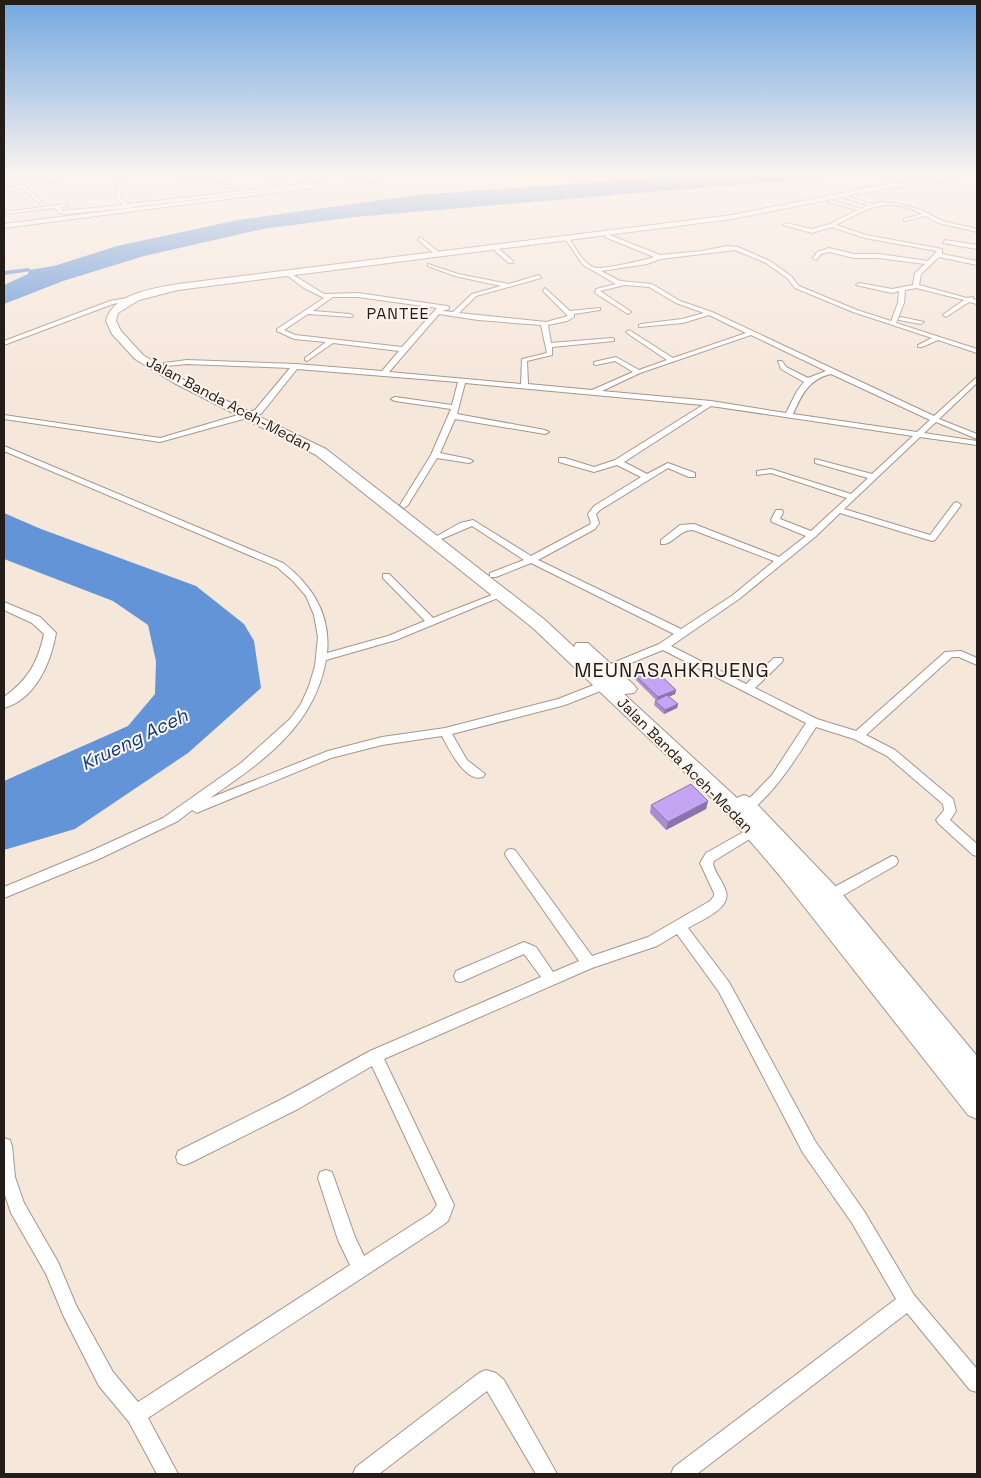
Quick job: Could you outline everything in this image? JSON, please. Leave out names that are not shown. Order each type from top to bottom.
[{"type":"highway","name":"Jalan Banda Aceh-Medan","points":[[553,242],[436,259],[290,275],[170,294],[129,308],[123,319],[128,328],[151,355],[188,378],[321,452],[435,538],[500,595],[539,624],[727,801],[788,870],[977,1106]]},
{"type":"highway","name":"Jalan Banda Aceh-Medan","points":[[560,242],[436,259],[220,281],[138,298],[119,306],[113,312],[111,322],[132,350],[178,381],[315,440],[360,469],[404,505],[435,538],[493,575],[550,618],[607,669],[748,807],[830,896],[977,1075]]},
{"type":"street","points":[[422,242],[436,259],[457,274],[509,286]]},
{"type":"street","points":[[569,242],[585,264],[623,284]]},
{"type":"street","points":[[622,242],[659,257]]},
{"type":"street","points":[[892,242],[977,263]]},
{"type":"street","points":[[916,286],[918,273],[929,263],[945,242],[977,247]]},
{"type":"street","points":[[594,270],[648,262],[659,257],[736,248],[772,265],[792,280],[795,286],[855,311],[894,320],[921,322]]},
{"type":"street","points":[[497,250],[510,262]]},
{"type":"street","points":[[816,258],[819,253],[829,250],[854,256],[879,256],[929,263]]},
{"type":"street","points":[[290,275],[321,295],[358,295],[440,309],[459,309]]},
{"type":"street","points":[[454,315],[474,295],[539,277]]},
{"type":"street","points":[[628,312],[597,292],[598,290],[623,284],[650,285],[678,302],[710,314],[834,371],[899,404],[977,437]]},
{"type":"street","points":[[859,285],[889,291],[916,286],[977,302]]},
{"type":"street","points":[[919,297],[930,289]]},
{"type":"street","points":[[440,309],[454,315],[545,324],[571,318],[545,290]]},
{"type":"street","points":[[894,320],[902,299],[902,290]]},
{"type":"street","points":[[946,315],[977,294]]},
{"type":"street","points":[[331,296],[279,330],[294,337],[402,349]]},
{"type":"street","points":[[4,343],[107,303],[138,298]]},
{"type":"street","points":[[385,372],[402,349],[422,331],[440,309]]},
{"type":"street","points":[[568,313],[598,309]]},
{"type":"street","points":[[308,312],[350,316]]},
{"type":"street","points":[[642,326],[682,321],[710,314]]},
{"type":"street","points":[[894,320],[977,351]]},
{"type":"street","points":[[525,387],[524,360],[528,357],[549,355],[550,345],[546,335],[545,324]]},
{"type":"street","points":[[628,332],[672,360]]},
{"type":"street","points":[[594,392],[638,372],[752,334]]},
{"type":"street","points":[[920,346],[938,338]]},
{"type":"street","points":[[550,345],[612,340]]},
{"type":"street","points":[[307,359],[332,341]]},
{"type":"street","points":[[596,363],[616,359],[638,372]]},
{"type":"street","points":[[166,364],[187,362],[296,366],[385,372],[525,387],[711,403],[977,443]]},
{"type":"street","points":[[780,362],[783,368],[808,381]]},
{"type":"street","points":[[4,417],[160,440],[254,414],[296,366]]},
{"type":"street","points":[[789,414],[804,385],[812,377],[834,371]]},
{"type":"street","points":[[607,669],[663,646],[736,597],[812,535],[977,380]]},
{"type":"street","points":[[404,505],[435,455],[453,416],[462,381]]},
{"type":"street","points":[[395,399],[454,407]]},
{"type":"street","points":[[562,460],[594,470],[618,462],[711,403]]},
{"type":"street","points":[[453,416],[545,432]]},
{"type":"street","points":[[967,432],[977,430]]},
{"type":"street","points":[[4,448],[280,565],[302,584],[315,604],[322,626],[323,657],[302,713],[288,730],[226,782],[168,820]]},
{"type":"street","points":[[435,455],[469,461]]},
{"type":"street","points":[[818,461],[874,477]]},
{"type":"street","points":[[618,462],[647,478]]},
{"type":"street","points":[[493,575],[531,560],[592,527],[595,523],[592,514],[597,508],[668,466],[692,475]]},
{"type":"street","points":[[760,473],[771,471],[853,496]]},
{"type":"street","points":[[839,510],[932,538],[957,505]]},
{"type":"street","points":[[779,512],[775,520],[812,535]]},
{"type":"street","points":[[435,538],[463,525],[473,523],[531,560],[681,633]]},
{"type":"street","points":[[664,542],[683,527],[694,527],[781,561]]},
{"type":"street","points":[[386,576],[431,622]]},
{"type":"street","points":[[323,657],[392,638],[500,595]]},
{"type":"street","points":[[4,606],[36,620],[50,633],[43,665],[29,685],[4,703]]},
{"type":"street","points":[[663,646],[813,722],[858,736],[898,758],[949,802],[950,811],[942,820],[977,850]]},
{"type":"street","points":[[858,736],[949,654],[961,654],[977,662]]},
{"type":"street","points":[[747,689],[778,660]]},
{"type":"street","points":[[4,893],[95,855],[168,820],[328,755],[382,741],[445,732],[561,702],[604,685]]},
{"type":"street","points":[[748,807],[776,779],[813,722]]},
{"type":"street","points":[[445,732],[463,763],[479,774]]},
{"type":"street","points":[[184,1157],[292,1103],[374,1056],[589,963],[652,942],[715,905],[721,898],[721,890],[708,870],[706,863],[710,857],[754,831]]},
{"type":"street","points":[[510,854],[589,963]]},
{"type":"street","points":[[830,896],[892,861]]},
{"type":"street","points":[[678,927],[724,988],[809,1147],[858,1217],[908,1301],[977,1383]]},
{"type":"street","points":[[461,976],[524,948],[531,951],[550,980]]},
{"type":"street","points":[[136,1415],[334,1284],[361,1270],[442,1215],[446,1205],[374,1056]]},
{"type":"street","points":[[4,1146],[7,1177],[17,1207],[52,1268],[70,1311],[106,1379],[136,1415],[168,1474]]},
{"type":"street","points":[[326,1178],[344,1233],[361,1270]]},
{"type":"street","points":[[682,1474],[908,1301]]},
{"type":"street","points":[[363,1474],[486,1380],[490,1380],[497,1387],[547,1474]]},
{"type":"water","points":[[136,242],[206,242],[144,256],[63,281],[4,304],[4,285],[28,274],[29,270],[54,266]]},
{"type":"water","name":"Krueng Aceh","points":[[4,513],[41,529],[196,586],[244,624],[254,641],[261,688],[188,753],[75,829],[4,850],[4,781],[128,726],[155,694],[156,661],[148,625],[113,601],[4,559]]},
{"type":"building","points":[[654,669],[676,690],[658,697],[636,676]]},
{"type":"building","points":[[667,695],[678,704],[665,710],[655,701]]},
{"type":"building","points":[[691,784],[708,801],[668,822],[651,805]]},
{"type":"waterway","points":[[4,273],[29,270]]},
{"type":"district","name":"PANTEE","points":[[398,313]]},
{"type":"district","name":"MEUNASAHKRUENG","points":[[672,670]]}]
